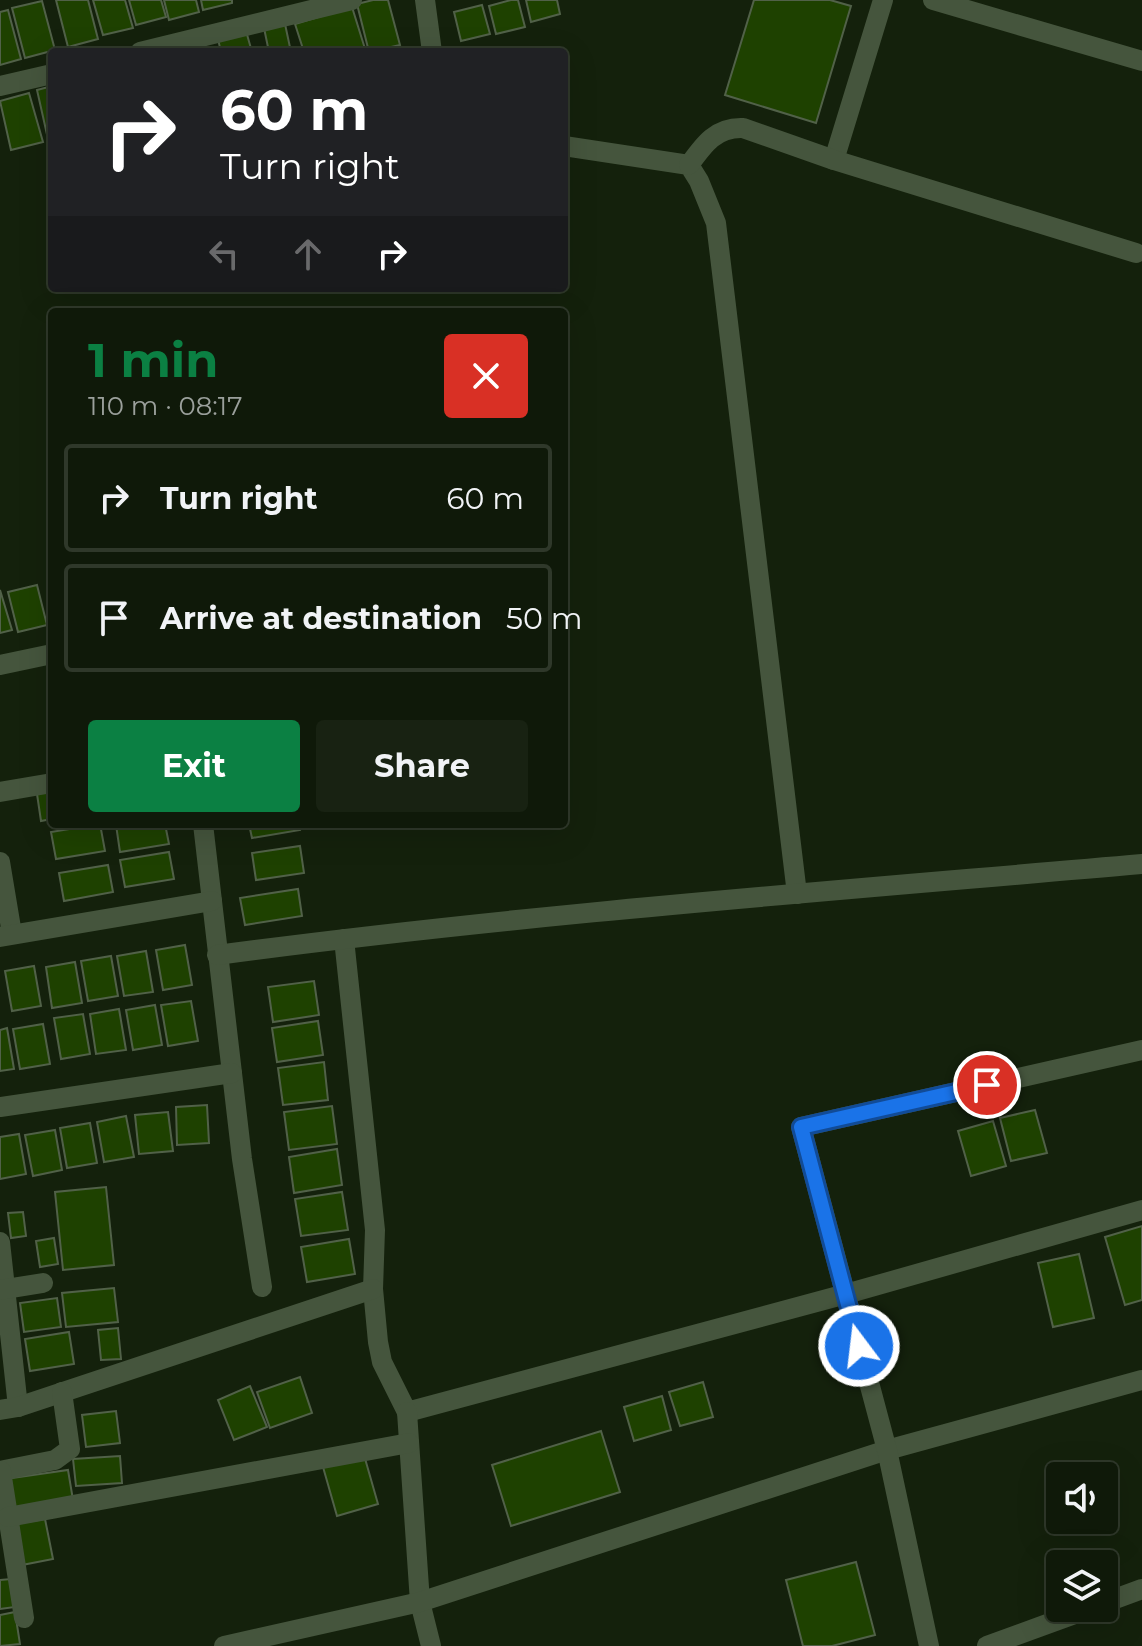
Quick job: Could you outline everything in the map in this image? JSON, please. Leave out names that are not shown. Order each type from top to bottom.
[{"type":"street","points":[[156,48],[352,0]]},
{"type":"street","points":[[834,160],[883,0]]},
{"type":"street","points":[[933,0],[1142,61]]},
{"type":"street","points":[[430,1],[432,48]]},
{"type":"street","points":[[0,86],[48,75]]},
{"type":"street","points":[[689,165],[704,144],[729,128],[743,128],[834,160],[1136,253]]},
{"type":"street","points":[[568,147],[689,165],[716,223],[797,894]]},
{"type":"street","points":[[0,665],[48,655]]},
{"type":"street","points":[[0,792],[48,784]]},
{"type":"street","points":[[203,828],[232,1073],[262,1287]]},
{"type":"street","points":[[0,862],[6,935],[212,901]]},
{"type":"street","points":[[217,955],[344,939],[797,894],[1142,864]]},
{"type":"street","points":[[344,939],[375,1230],[373,1289],[382,1362],[407,1412],[420,1602],[431,1646]]},
{"type":"street","points":[[929,1646],[887,1450],[801,1127],[1142,1050]]},
{"type":"street","points":[[0,1107],[232,1073]]},
{"type":"street","points":[[407,1412],[846,1294],[1142,1210]]},
{"type":"street","points":[[0,1242],[9,1409],[373,1289]]},
{"type":"street","points":[[3,1290],[43,1283]]},
{"type":"street","points":[[224,1646],[420,1602],[887,1450],[1142,1380]]},
{"type":"street","points":[[24,1618],[1,1471],[55,1460],[70,1449],[62,1392]]},
{"type":"street","points":[[8,1517],[409,1443]]},
{"type":"street","points":[[1118,1598],[1142,1589]]},
{"type":"street","points":[[987,1646],[1053,1622]]},
{"type":"building","points":[[56,0],[88,0],[98,39],[68,47]]},
{"type":"building","points":[[93,0],[125,0],[133,28],[103,35]]},
{"type":"building","points":[[129,0],[161,0],[166,17],[136,25]]},
{"type":"building","points":[[164,0],[196,0],[199,12],[169,20]]},
{"type":"building","points":[[201,0],[232,0],[232,3],[203,10]]},
{"type":"building","points":[[388,0],[400,45],[368,48],[357,4]]},
{"type":"building","points":[[518,0],[525,27],[496,34],[489,6]]},
{"type":"building","points":[[526,0],[557,0],[560,14],[531,22]]},
{"type":"building","points":[[754,0],[830,0],[851,6],[816,123],[725,95]]},
{"type":"building","points":[[42,1],[54,48],[25,58],[12,8]]},
{"type":"building","points":[[482,5],[490,34],[461,41],[454,12]]},
{"type":"building","points":[[352,7],[365,48],[303,48],[295,24]]},
{"type":"building","points":[[8,10],[21,59],[0,65],[0,12]]},
{"type":"building","points":[[285,24],[290,48],[268,48],[264,28]]},
{"type":"building","points":[[246,31],[251,48],[220,48],[218,39]]},
{"type":"building","points":[[48,87],[48,139],[37,90]]},
{"type":"building","points":[[29,93],[43,142],[11,150],[0,101]]},
{"type":"building","points":[[37,585],[47,625],[18,632],[8,592]]},
{"type":"building","points":[[0,590],[12,630],[0,633]]},
{"type":"building","points":[[48,792],[48,820],[41,821],[37,794]]},
{"type":"building","points":[[101,828],[105,851],[56,859],[51,832]]},
{"type":"building","points":[[116,828],[166,828],[169,844],[120,852]]},
{"type":"building","points":[[250,828],[300,828],[300,830],[252,838]]},
{"type":"building","points":[[300,846],[304,873],[256,880],[252,853]]},
{"type":"building","points":[[169,852],[174,879],[125,887],[120,860]]},
{"type":"building","points":[[108,865],[113,892],[64,901],[59,873]]},
{"type":"building","points":[[298,889],[302,916],[245,925],[240,898]]},
{"type":"building","points":[[185,945],[192,985],[163,990],[156,950]]},
{"type":"building","points":[[146,951],[153,992],[124,996],[117,956]]},
{"type":"building","points":[[111,956],[118,996],[88,1001],[81,961]]},
{"type":"building","points":[[75,962],[82,1003],[52,1008],[46,967]]},
{"type":"building","points":[[34,966],[41,1006],[12,1011],[5,971]]},
{"type":"building","points":[[314,981],[319,1015],[273,1022],[268,987]]},
{"type":"building","points":[[191,1001],[198,1041],[168,1046],[161,1005]]},
{"type":"building","points":[[155,1005],[162,1045],[133,1050],[126,1010]]},
{"type":"building","points":[[119,1009],[126,1050],[96,1054],[90,1014]]},
{"type":"building","points":[[83,1014],[90,1054],[61,1059],[54,1018]]},
{"type":"building","points":[[318,1021],[323,1055],[277,1062],[272,1028]]},
{"type":"building","points":[[43,1024],[50,1064],[20,1069],[13,1029]]},
{"type":"building","points":[[7,1028],[14,1069],[0,1071],[0,1030]]},
{"type":"building","points":[[324,1062],[328,1100],[283,1105],[278,1068]]},
{"type":"building","points":[[207,1105],[209,1143],[177,1145],[176,1107]]},
{"type":"building","points":[[332,1106],[337,1144],[289,1150],[284,1112]]},
{"type":"building","points":[[1035,1110],[1047,1153],[1011,1161],[1000,1118]]},
{"type":"building","points":[[168,1112],[173,1151],[139,1154],[135,1115]]},
{"type":"building","points":[[126,1116],[134,1157],[104,1162],[97,1122]]},
{"type":"building","points":[[993,1121],[1006,1166],[971,1176],[958,1131]]},
{"type":"building","points":[[90,1123],[97,1163],[67,1168],[60,1128]]},
{"type":"building","points":[[55,1130],[62,1170],[33,1176],[25,1135]]},
{"type":"building","points":[[19,1134],[26,1174],[0,1179],[0,1137]]},
{"type":"building","points":[[337,1149],[342,1185],[294,1193],[289,1157]]},
{"type":"building","points":[[106,1187],[114,1265],[63,1270],[55,1192]]},
{"type":"building","points":[[342,1192],[348,1230],[301,1236],[295,1199]]},
{"type":"building","points":[[23,1212],[26,1236],[11,1238],[8,1213]]},
{"type":"building","points":[[1142,1226],[1142,1300],[1125,1305],[1105,1237]]},
{"type":"building","points":[[54,1238],[58,1264],[40,1267],[36,1241]]},
{"type":"building","points":[[349,1239],[355,1274],[307,1282],[301,1247]]},
{"type":"building","points":[[1079,1254],[1094,1318],[1053,1327],[1038,1263]]},
{"type":"building","points":[[114,1288],[118,1322],[66,1327],[62,1293]]},
{"type":"building","points":[[57,1298],[61,1327],[24,1332],[20,1303]]},
{"type":"building","points":[[118,1328],[121,1359],[101,1360],[98,1330]]},
{"type":"building","points":[[69,1332],[74,1364],[30,1371],[25,1339]]},
{"type":"building","points":[[300,1377],[312,1413],[270,1428],[257,1392]]},
{"type":"building","points":[[703,1382],[713,1417],[680,1426],[669,1392]]},
{"type":"building","points":[[250,1386],[267,1427],[234,1440],[218,1400]]},
{"type":"building","points":[[662,1396],[671,1430],[634,1441],[624,1407]]},
{"type":"building","points":[[116,1411],[120,1443],[86,1447],[82,1415]]},
{"type":"building","points":[[601,1431],[620,1492],[511,1526],[492,1465]]},
{"type":"building","points":[[364,1455],[378,1504],[337,1516],[323,1467]]},
{"type":"building","points":[[120,1456],[122,1483],[76,1486],[73,1459]]},
{"type":"building","points":[[68,1470],[73,1500],[9,1509],[5,1479]]},
{"type":"building","points":[[45,1519],[53,1559],[22,1565],[14,1524]]},
{"type":"building","points":[[856,1562],[875,1635],[832,1646],[803,1646],[786,1580]]},
{"type":"building","points":[[11,1579],[15,1607],[0,1609],[0,1580]]},
{"type":"building","points":[[15,1612],[20,1644],[0,1646],[0,1615]]},
{"type":"route","points":[[859,1346],[801,1127],[987,1085]]}]
